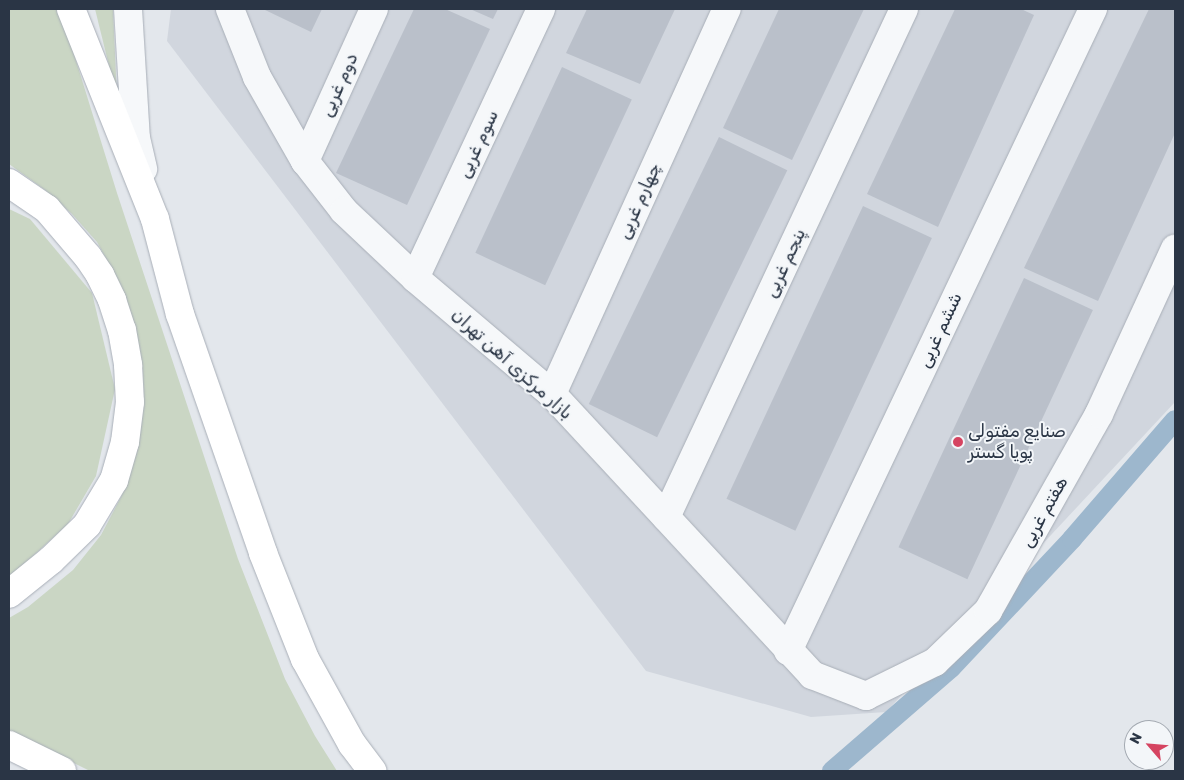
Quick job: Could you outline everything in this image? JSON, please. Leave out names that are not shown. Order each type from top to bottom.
[{"type":"highway","points":[[71,9],[155,219],[180,314],[262,553],[305,659],[352,744],[372,771]]},
{"type":"highway","points":[[9,184],[47,209],[88,257],[100,275],[112,300],[122,330],[128,365],[130,402],[125,442],[114,480],[86,526],[51,560],[9,594]]},
{"type":"highway","points":[[9,745],[62,771]]},
{"type":"lane","points":[[128,9],[136,138],[155,219]]},
{"type":"lane","name":"بازار مرکزی آهن تهران","points":[[230,9],[257,77],[305,161],[344,211],[415,278],[552,394],[812,675],[866,696]]},
{"type":"lane","name":"دوم غربی","points":[[305,161],[374,9]]},
{"type":"lane","name":"سوم غربی","points":[[415,278],[541,9]]},
{"type":"lane","name":"چهارم غربی","points":[[552,394],[727,9]]},
{"type":"lane","name":"پنجم غربی","points":[[666,517],[904,9]]},
{"type":"lane","name":"ششم غربی","points":[[788,651],[1093,9]]},
{"type":"lane","name":"هفتم غربی","points":[[866,696],[935,662],[988,610],[1099,414],[1175,249]]},
{"type":"shaded area","points":[[171,9],[1175,9],[1175,402],[886,712],[811,717],[646,671],[167,41]]},
{"type":"green space","points":[[9,9],[60,9],[117,193],[238,559],[285,679],[315,736],[337,771],[90,771],[9,731],[9,618],[28,607],[73,570],[101,535],[121,497],[137,448],[144,405],[143,374],[135,327],[110,266],[97,242],[72,214],[45,190],[9,164]]},
{"type":"green space","points":[[95,9],[113,9],[117,98]]},
{"type":"green space","points":[[9,209],[30,219],[92,293],[115,389],[96,476],[68,524],[9,578]]},
{"type":"building","points":[[263,9],[322,9],[311,32]]},
{"type":"building","points":[[414,9],[445,9],[490,29],[407,205],[336,173]]},
{"type":"building","points":[[470,9],[498,9],[493,19]]},
{"type":"building","points":[[587,9],[675,9],[640,84],[566,53]]},
{"type":"building","points":[[779,9],[864,9],[792,160],[723,128]]},
{"type":"building","points":[[955,9],[1021,9],[1034,15],[938,227],[867,194]]},
{"type":"building","points":[[1149,9],[1175,9],[1175,133],[1098,301],[1024,268]]},
{"type":"building","points":[[562,67],[632,100],[545,285],[475,253]]},
{"type":"building","points":[[719,137],[787,170],[657,437],[589,404]]},
{"type":"building","points":[[863,206],[932,238],[795,531],[726,499]]},
{"type":"building","points":[[1024,278],[1093,310],[967,579],[898,547]]},
{"type":"waterway","points":[[832,771],[951,668],[1072,539],[1175,420]]},
{"type":"place","name":"صنایع مفتولی پویا گستر","points":[[958,442]]}]
